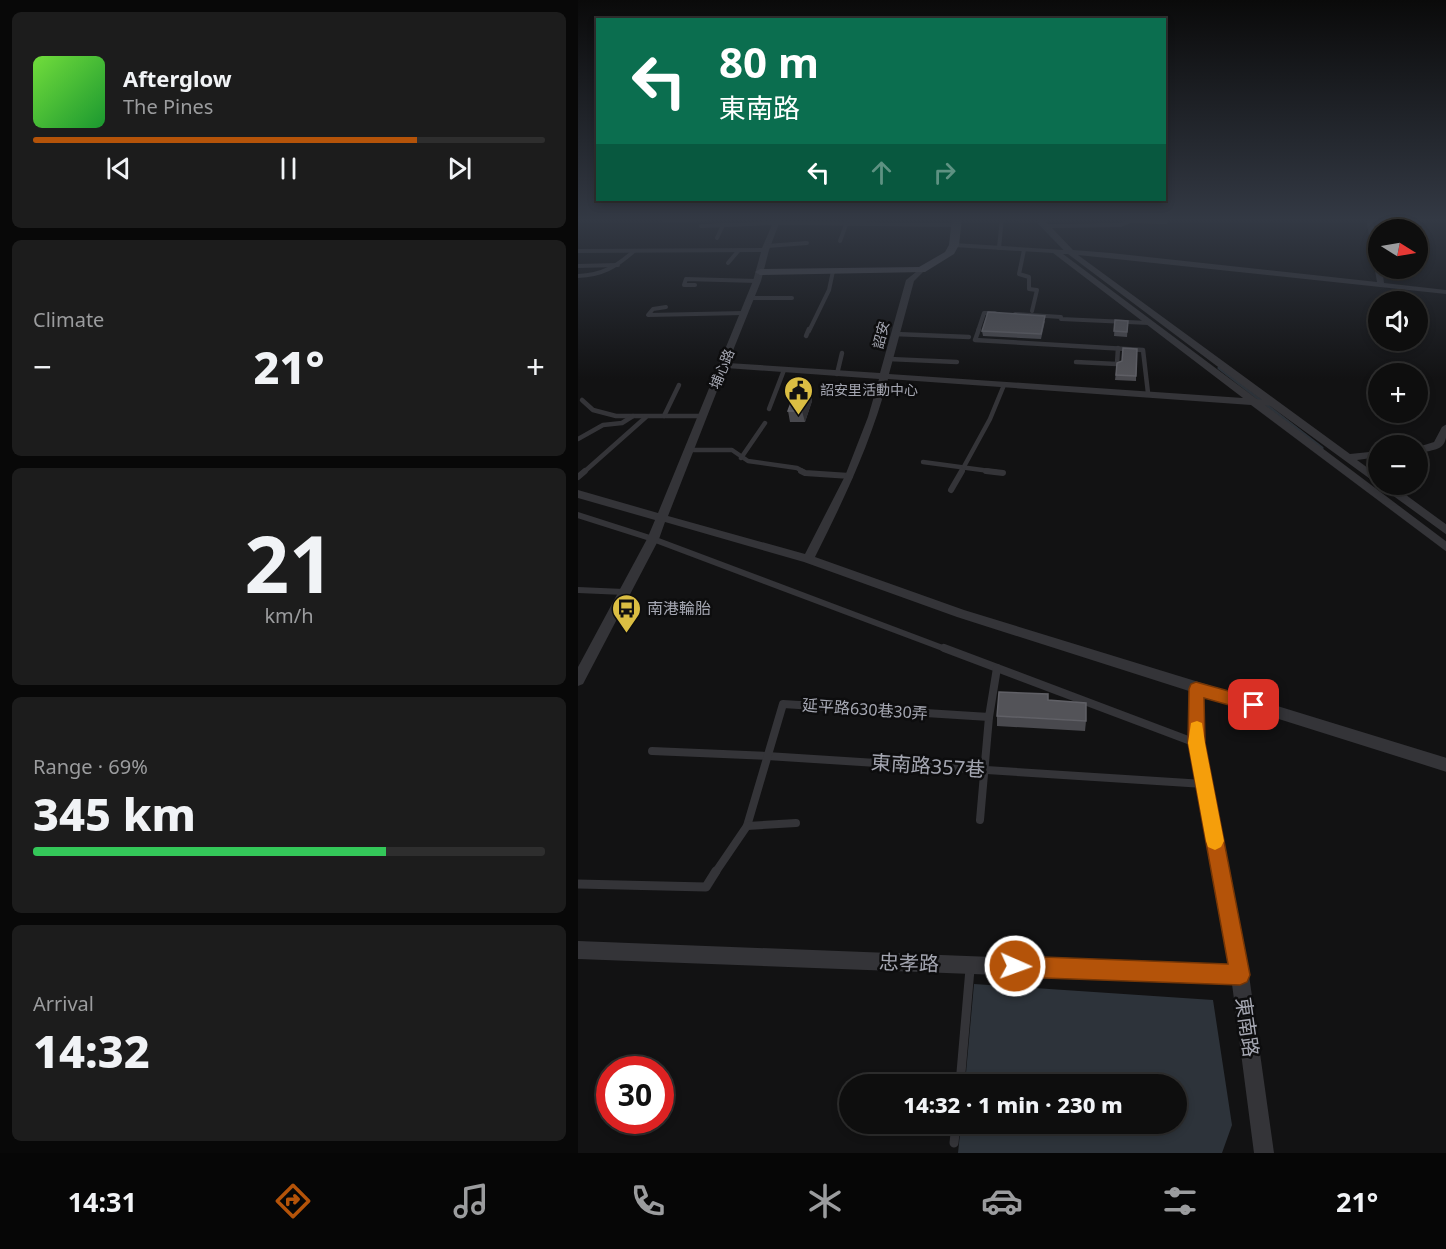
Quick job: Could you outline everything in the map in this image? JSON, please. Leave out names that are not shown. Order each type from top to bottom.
[{"type":"street","name":"埔心路","points":[[578,680],[653,539],[759,272]]},
{"type":"street","points":[[758,277],[823,272]]},
{"type":"street","name":"詔安","points":[[808,559],[850,476],[873,417],[910,280],[919,272]]},
{"type":"street","points":[[1082,272],[1446,548]]},
{"type":"street","points":[[1096,272],[1270,403],[1368,473]]},
{"type":"street","points":[[1253,272],[1446,292]]},
{"type":"street","points":[[1379,272],[1381,285]]},
{"type":"street","points":[[723,366],[1270,403]]},
{"type":"street","points":[[1428,449],[1444,442],[1446,427]]},
{"type":"street","points":[[1347,458],[1368,455]]},
{"type":"street","points":[[578,494],[808,559],[961,614],[1446,765]]},
{"type":"street","points":[[1398,495],[1446,531]]},
{"type":"street","name":"東南路","points":[[1196,689],[1197,743],[1240,975],[1264,1153]]},
{"type":"street","name":"忠孝路","points":[[578,950],[1240,975]]},
{"type":"lane","points":[[578,276],[607,272]]},
{"type":"lane","points":[[806,336],[829,290],[833,272]]},
{"type":"lane","points":[[1019,272],[1019,274],[1030,277],[1029,289],[1037,290],[1032,310]]},
{"type":"lane","points":[[695,285],[684,285],[686,279],[758,277]]},
{"type":"lane","points":[[750,298],[792,298]]},
{"type":"lane","points":[[666,307],[653,309],[648,315],[744,313]]},
{"type":"lane","points":[[1148,393],[1142,350],[975,340],[984,313],[1061,316],[1061,320],[1149,323]]},
{"type":"lane","points":[[894,334],[969,337]]},
{"type":"lane","points":[[1076,362],[1117,364],[1118,348]]},
{"type":"lane","points":[[837,374],[842,353]]},
{"type":"lane","points":[[889,359],[957,362]]},
{"type":"lane","points":[[770,409],[784,370]]},
{"type":"lane","points":[[664,416],[678,385]]},
{"type":"lane","points":[[951,489],[990,419],[1004,385]]},
{"type":"lane","points":[[582,400],[591,409],[602,413],[646,417],[703,416]]},
{"type":"lane","points":[[578,439],[603,425],[622,423],[633,416]]},
{"type":"lane","points":[[578,477],[646,417]]},
{"type":"lane","points":[[741,458],[765,423]]},
{"type":"lane","points":[[689,450],[732,450],[748,461],[797,468],[805,473],[850,476]]},
{"type":"lane","points":[[923,462],[1003,473]]},
{"type":"lane","points":[[578,515],[653,539],[1197,743]]},
{"type":"lane","points":[[578,590],[624,592]]},
{"type":"lane","points":[[980,820],[989,717],[997,668]]},
{"type":"lane","name":"延平路630巷30弄","points":[[578,884],[706,887],[747,826],[783,704],[989,717]]},
{"type":"lane","name":"東南路357巷","points":[[652,751],[767,756],[1204,784]]},
{"type":"lane","points":[[747,826],[796,823]]},
{"type":"lane","points":[[961,1074],[970,965]]},
{"type":"lane","points":[[954,1143],[955,1134]]},
{"type":"shaded area","points":[[974,984],[1213,1000],[1232,1125],[1222,1153],[958,1153],[960,1134],[1187,1134],[1187,1074],[966,1074]]},
{"type":"building","points":[[988,312],[1045,316],[1041,334],[982,331]]},
{"type":"building","points":[[1115,320],[1128,321],[1127,332],[1114,331]]},
{"type":"building","points":[[1123,348],[1137,349],[1136,376],[1116,375],[1117,363],[1122,361]]},
{"type":"building","points":[[796,390],[810,390],[802,411],[788,411]]},
{"type":"building","points":[[999,692],[1048,694],[1048,700],[1086,703],[1086,721],[997,716]]},
{"type":"waterway","points":[[1219,368],[1322,448]]},
{"type":"slow traffic","points":[[1197,728],[1197,743],[1215,841]]},
{"type":"place","name":"詔安里活動中心","points":[[799,416]]},
{"type":"place","name":"南港輪胎","points":[[626,634]]},
{"type":"route","points":[[1015,966],[1240,975],[1197,743],[1196,689],[1254,705]]}]
